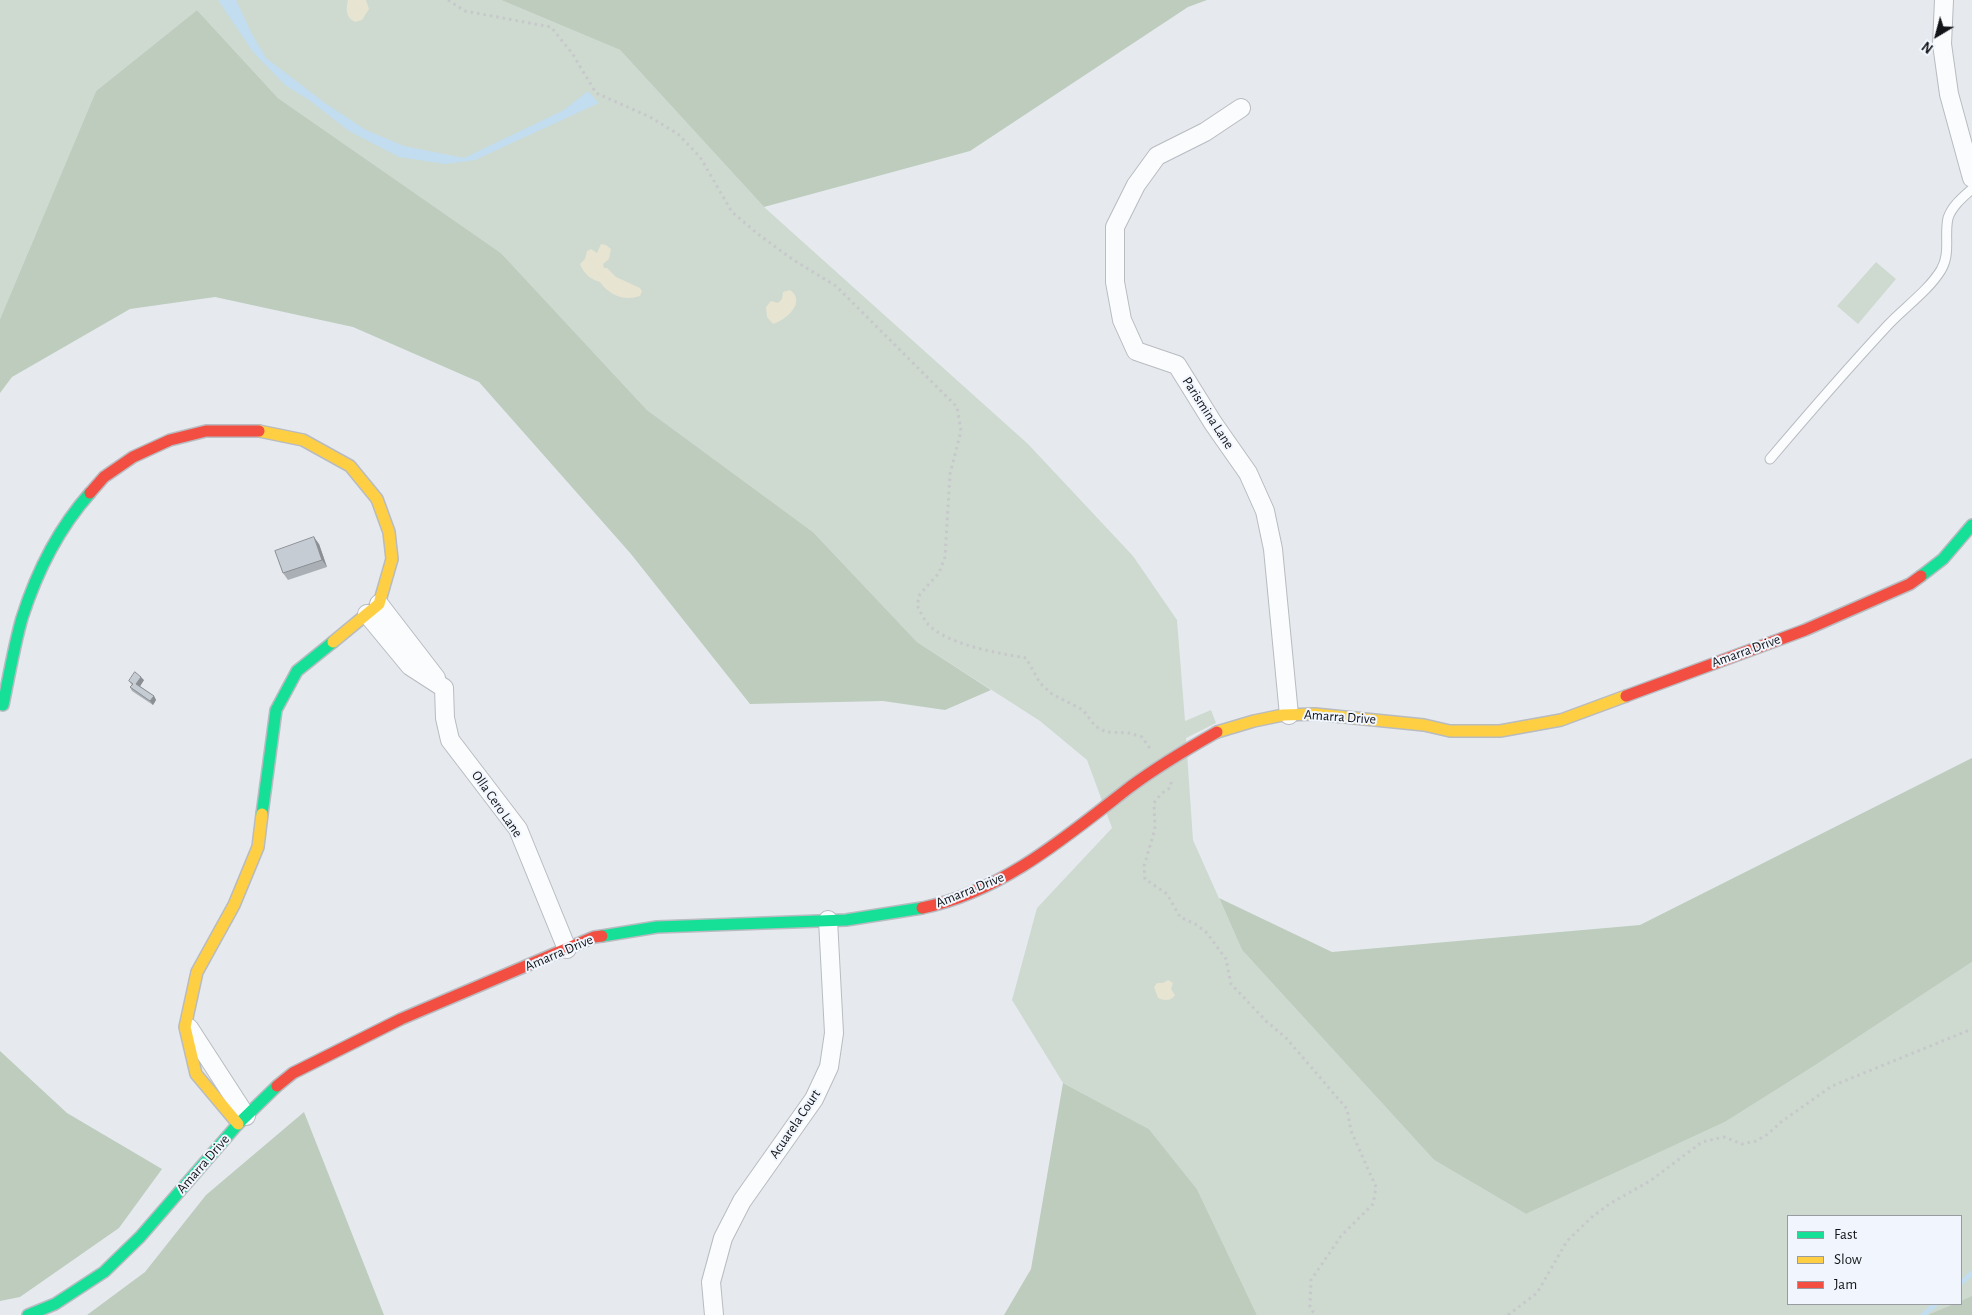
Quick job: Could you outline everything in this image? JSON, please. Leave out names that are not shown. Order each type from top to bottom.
[{"type":"street","points":[[1944,0],[1942,44],[1949,94],[1972,178]]},
{"type":"street","name":"Parismina Lane","points":[[1241,108],[1205,132],[1156,156],[1136,185],[1115,227],[1115,282],[1122,320],[1136,351],[1177,365],[1213,423],[1248,473],[1265,511],[1273,549],[1289,714]]},
{"type":"street","points":[[3,705],[22,619],[35,583],[60,534],[84,500],[104,477],[132,457],[170,440],[206,431],[254,430],[303,440],[350,466],[377,499],[389,532],[392,559],[373,609],[297,671],[276,710],[258,847],[234,905],[197,972],[186,1023],[242,1120]]},
{"type":"street","name":"Amarra Drive","points":[[28,1315],[55,1304],[104,1272],[140,1237],[242,1120],[265,1096],[293,1073],[401,1019],[594,937],[657,927],[828,920],[893,914],[928,906],[996,882],[1070,835],[1132,786],[1187,748],[1219,731],[1254,721],[1289,714],[1315,714],[1424,725],[1450,731],[1500,731],[1561,720],[1805,630],[1910,584],[1943,559],[1972,525]]},
{"type":"street","name":"Olla Cero Lane","points":[[373,609],[444,688],[445,718],[450,740],[518,829],[567,949]]},
{"type":"street","name":"Acuarela Court","points":[[714,1315],[711,1282],[723,1238],[742,1201],[814,1099],[829,1067],[834,1033],[828,920]]},
{"type":"lane","points":[[1770,459],[1844,372],[1898,314],[1934,280],[1942,268],[1947,253],[1948,218],[1958,201],[1972,189]]},
{"type":"path","points":[[448,0],[465,11],[550,27],[572,53],[596,93],[650,117],[678,134],[700,157],[732,212],[792,259],[836,286],[957,407],[961,431],[950,474],[945,557],[939,573],[920,594],[917,605],[928,623],[950,639],[982,649],[1026,658],[1040,683],[1052,694],[1083,710],[1096,726],[1106,732],[1129,733],[1142,738],[1152,751]]},
{"type":"path","points":[[1171,776],[1171,787],[1154,803],[1155,829],[1144,866],[1145,878],[1166,894],[1180,916],[1207,933],[1226,959],[1232,984],[1266,1021],[1288,1039],[1347,1110],[1350,1131],[1376,1187],[1373,1204],[1341,1236],[1311,1280],[1310,1307],[1315,1315]]},
{"type":"path","points":[[1508,1315],[1536,1293],[1567,1241],[1593,1216],[1611,1203],[1650,1181],[1702,1142],[1724,1137],[1742,1144],[1756,1141],[1832,1086],[1972,1029]]},
{"type":"shaded area","points":[[0,0],[501,0],[620,50],[764,207],[1028,444],[1133,556],[1177,620],[1185,721],[1211,710],[1216,723],[1186,738],[1193,840],[1242,950],[1434,1160],[1526,1214],[1725,1122],[1972,962],[1972,1315],[1257,1315],[1197,1189],[1149,1129],[1063,1083],[1012,1000],[1037,908],[1112,828],[1087,760],[1040,721],[917,642],[813,532],[647,410],[501,253],[278,98],[197,10],[96,91],[0,319]]},
{"type":"shaded area","points":[[1876,262],[1896,279],[1858,324],[1837,306]]},
{"type":"green space","points":[[501,0],[1207,0],[1188,7],[970,151],[764,207],[620,50]]},
{"type":"green space","points":[[197,10],[278,98],[501,253],[647,410],[813,532],[917,642],[991,690],[945,710],[883,701],[750,704],[631,554],[479,382],[353,327],[215,297],[130,309],[12,377],[0,393],[0,319],[96,91]]},
{"type":"green space","points":[[1972,758],[1972,962],[1725,1122],[1526,1214],[1434,1160],[1242,950],[1219,898],[1332,952],[1640,925]]},
{"type":"green space","points":[[0,1051],[67,1113],[162,1169],[119,1228],[20,1297],[0,1301]]},
{"type":"green space","points":[[1063,1083],[1149,1129],[1197,1189],[1257,1315],[1004,1315],[1031,1269]]},
{"type":"green space","points":[[304,1112],[384,1315],[87,1315],[145,1272],[206,1195]]},
{"type":"green space","points":[[1972,1296],[1972,1315],[1928,1315],[1952,1305],[1962,1305],[1962,1301]]},
{"type":"sand","points":[[348,0],[366,0],[369,9],[362,20],[355,22],[349,18],[347,10]]},
{"type":"sand","points":[[601,244],[611,249],[609,259],[603,264],[604,268],[607,268],[616,277],[640,288],[642,291],[640,296],[628,298],[613,294],[600,282],[585,273],[580,264],[585,259],[587,251],[591,249],[597,253]]},
{"type":"sand","points":[[790,290],[795,295],[796,305],[789,315],[773,324],[767,317],[766,307],[771,301],[778,303],[782,299],[783,292]]},
{"type":"sand","points":[[1168,980],[1173,983],[1171,989],[1175,995],[1168,1000],[1163,1000],[1158,998],[1154,987],[1157,983],[1163,983]]},
{"type":"water","points":[[218,0],[236,0],[266,58],[325,103],[366,130],[404,146],[464,158],[564,110],[588,91],[599,103],[475,160],[445,164],[399,157],[349,131],[309,100],[285,85],[253,52]]},
{"type":"building","points":[[314,537],[322,560],[283,573],[275,551]]},
{"type":"building","points":[[135,672],[141,677],[136,684],[154,696],[150,701],[130,687],[133,684],[129,681]]},
{"type":"waterway","points":[[1962,1282],[1972,1273]]},
{"type":"waterway","points":[[1923,1315],[1935,1305]]},
{"type":"traffic: fast","points":[[3,705],[19,629],[34,585],[41,568],[68,521],[90,493]]},
{"type":"traffic: fast","points":[[1921,576],[1943,559],[1972,525]]},
{"type":"traffic: fast","points":[[262,814],[276,710],[297,671],[333,642]]},
{"type":"traffic: fast","points":[[602,936],[657,927],[846,920],[922,908]]},
{"type":"traffic: fast","points":[[28,1315],[55,1304],[104,1272],[140,1237],[238,1124],[277,1086]]},
{"type":"traffic: slow","points":[[259,431],[303,440],[350,466],[377,499],[389,532],[392,559],[379,604],[333,642]]},
{"type":"traffic: slow","points":[[1217,732],[1283,715],[1315,714],[1424,725],[1450,731],[1500,731],[1561,720],[1626,696]]},
{"type":"traffic: slow","points":[[238,1124],[196,1074],[185,1027],[197,972],[234,905],[258,847],[262,814]]},
{"type":"traffic: jam","points":[[90,493],[104,477],[133,457],[170,440],[206,431],[259,431]]},
{"type":"traffic: jam","points":[[1626,696],[1805,630],[1910,584],[1921,576]]},
{"type":"traffic: jam","points":[[922,908],[951,900],[1006,876],[1058,843],[1151,772],[1217,732]]},
{"type":"traffic: jam","points":[[277,1086],[293,1073],[401,1019],[594,937],[602,936]]}]
